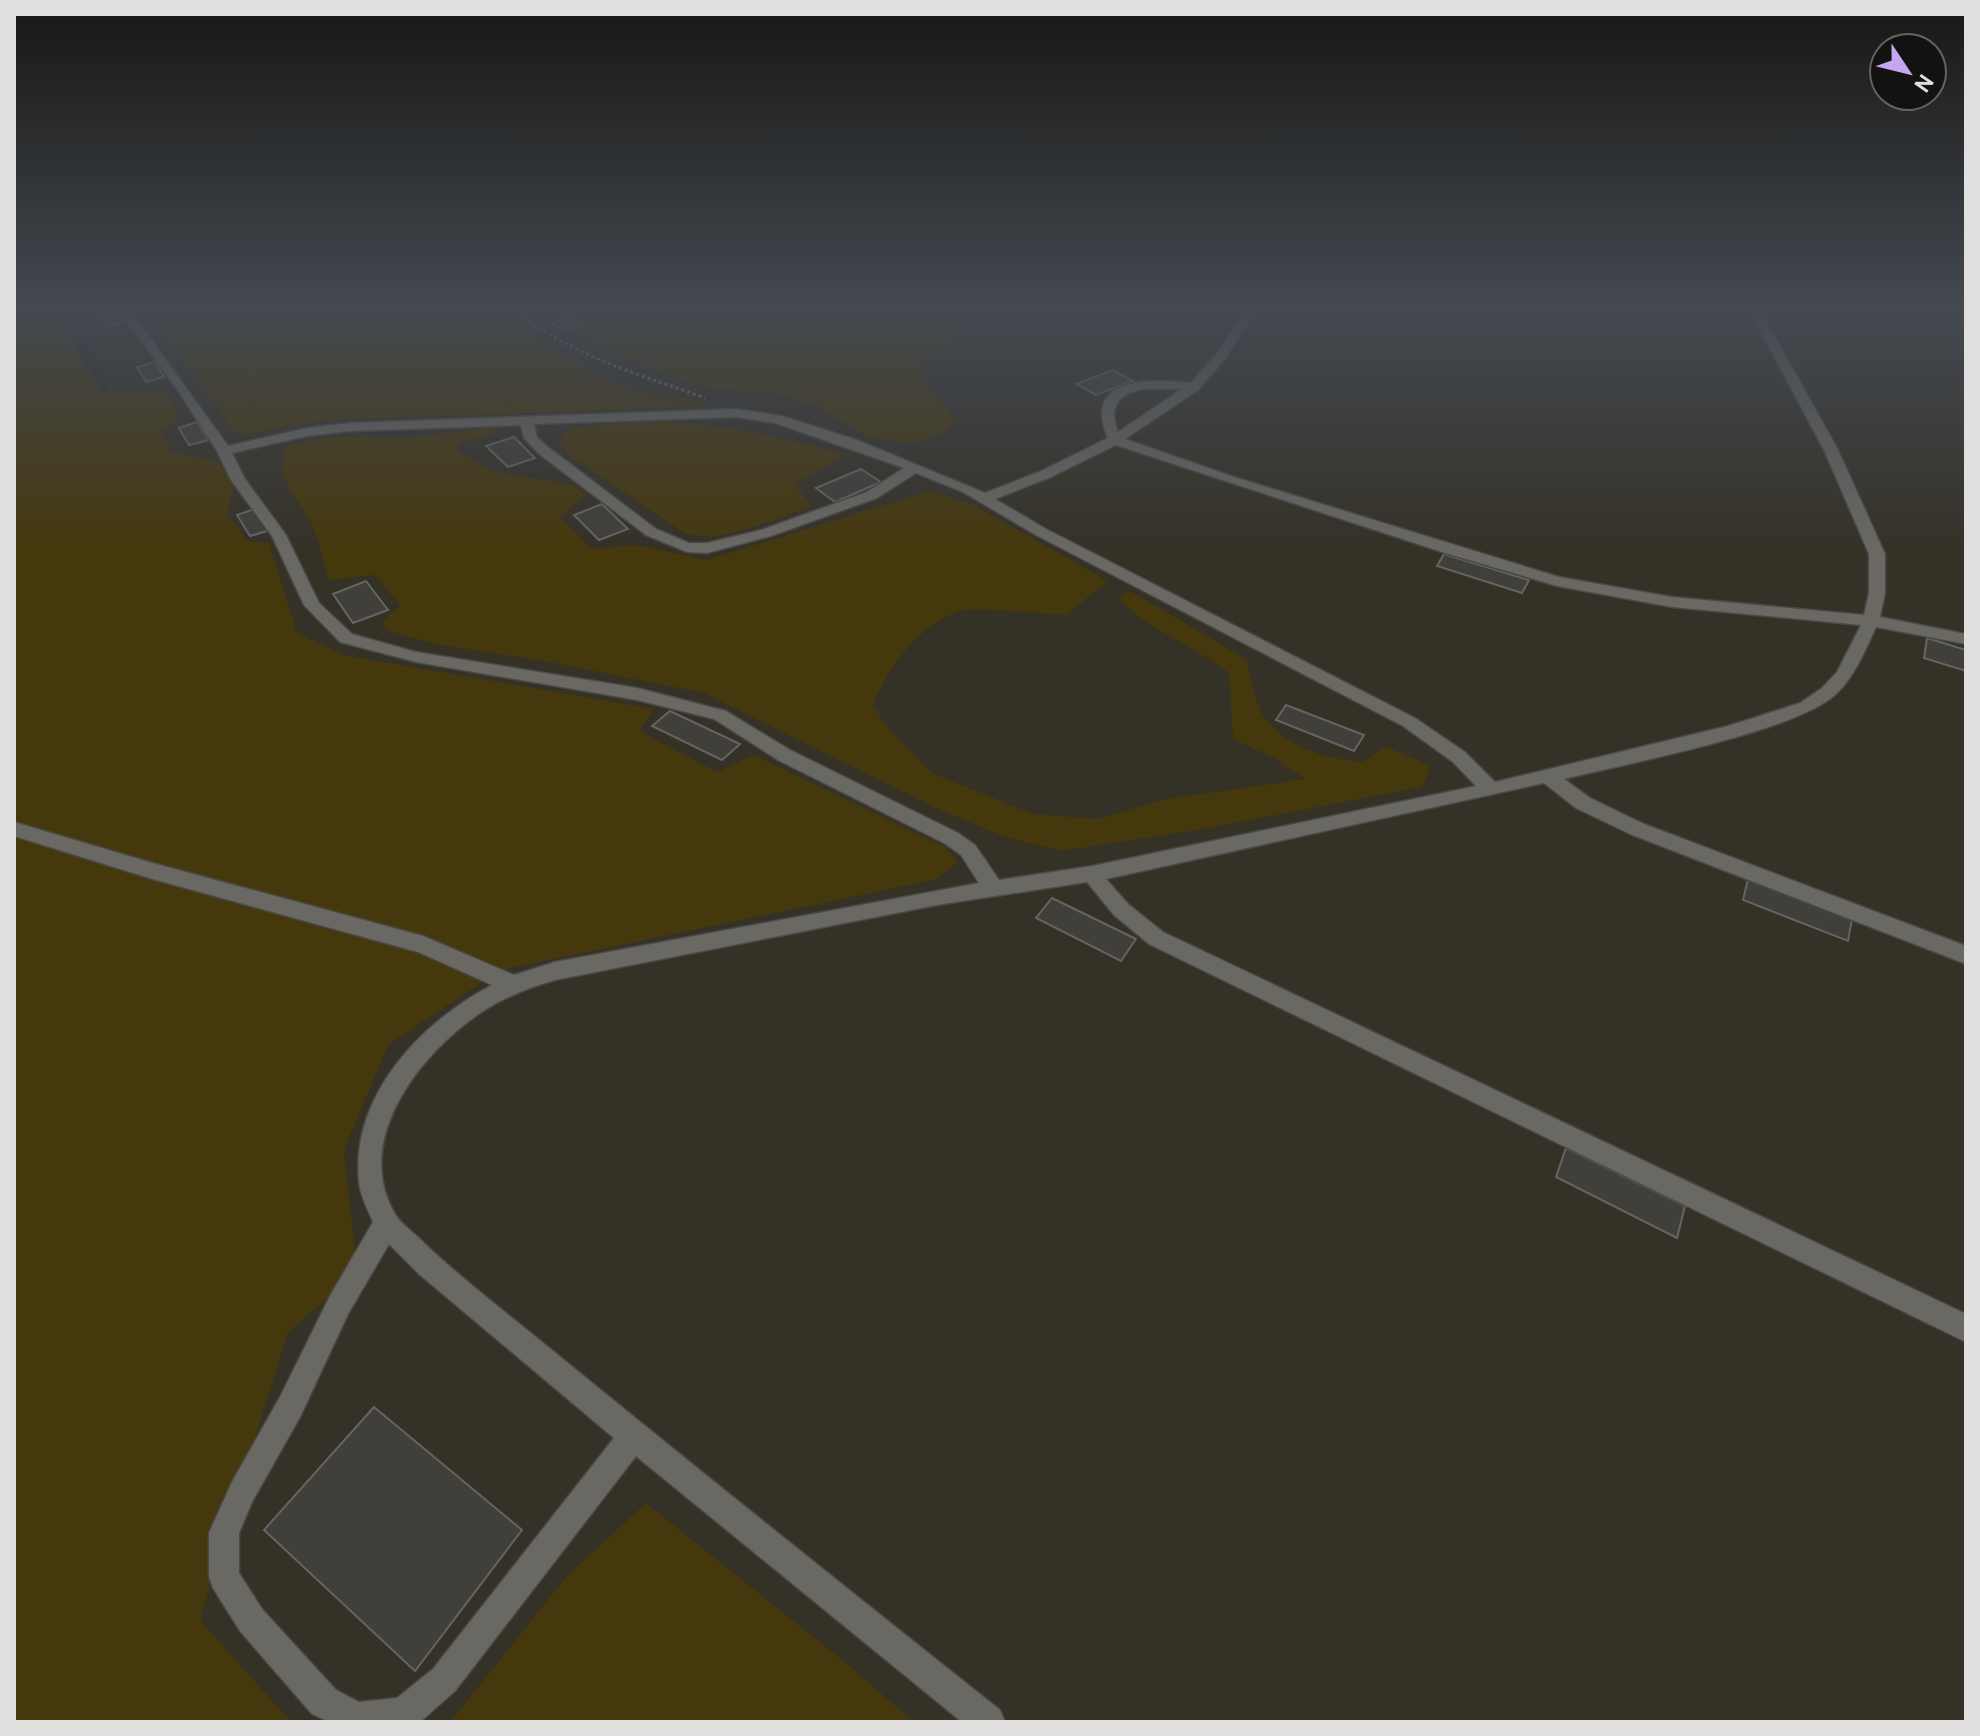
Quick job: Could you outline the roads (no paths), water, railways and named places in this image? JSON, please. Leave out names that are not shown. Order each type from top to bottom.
[{"type":"lane","points":[[179,387],[224,451],[238,480],[279,535],[312,605],[346,638],[416,657],[637,694],[720,715],[784,755],[951,838],[968,850],[993,888]]},
{"type":"lane","points":[[1115,440],[1106,412],[1108,404],[1132,387]]},
{"type":"lane","points":[[985,498],[1046,474],[1115,440],[1194,387]]},
{"type":"lane","points":[[988,1722],[634,1436],[428,1265],[386,1224],[371,1184],[372,1140],[385,1101],[412,1062],[441,1031],[479,1002],[513,984],[584,966],[993,888],[1092,874],[1491,790],[1731,731],[1806,707],[1828,692],[1844,675],[1871,620],[1878,568],[1871,537],[1798,387]]},
{"type":"lane","points":[[224,451],[326,429],[527,421],[736,413],[756,414],[809,428],[985,498],[1041,532],[1409,722],[1459,757],[1491,790]]},
{"type":"lane","points":[[527,421],[531,438],[543,450],[651,532],[687,547],[718,546],[766,533],[872,495],[914,468]]},
{"type":"lane","points":[[1115,440],[1476,559],[1558,581],[1670,602],[1810,612],[1871,620],[1919,627],[1966,639]]},
{"type":"lane","points":[[1546,775],[1583,803],[1637,829],[1966,955]]},
{"type":"lane","points":[[14,829],[149,870],[423,945],[513,984]]},
{"type":"lane","points":[[1092,874],[1109,900],[1127,918],[1156,938],[1966,1328]]},
{"type":"lane","points":[[386,1224],[339,1305],[224,1533],[224,1577],[251,1620],[324,1702],[357,1719],[404,1714],[444,1680],[634,1436]]}]
